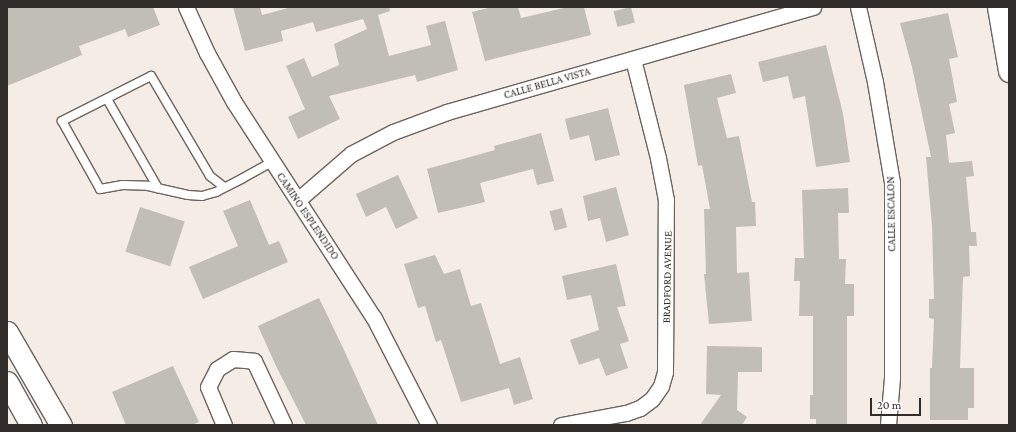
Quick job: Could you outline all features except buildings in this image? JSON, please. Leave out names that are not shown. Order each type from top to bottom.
[{"type":"main road","points":[[998,7],[1009,71]]},
{"type":"main road","points":[[7,332],[60,425]]},
{"type":"main road","points":[[7,382],[31,425]]},
{"type":"street","name":"CAMINO ESPLENDIDO","points":[[186,7],[215,67],[272,162],[299,199],[374,318],[429,425]]},
{"type":"street","name":"CALLE BELLA VISTA","points":[[299,199],[352,154],[393,132],[448,112],[813,7]]},
{"type":"street","name":"CALLE ESCALON","points":[[858,7],[875,82],[892,182],[892,378],[888,425]]},
{"type":"street","name":"BRADFORD AVENUE","points":[[561,425],[640,408],[652,399],[661,386],[665,372],[666,200],[658,158],[633,59]]},
{"type":"street","points":[[224,425],[208,388],[218,369],[233,359],[254,361],[284,425]]},
{"type":"lane","points":[[224,188],[210,176],[151,76],[62,121],[100,189],[123,185],[158,188],[188,195],[202,196],[224,188],[272,162]]},
{"type":"lane","points":[[107,99],[158,188]]}]
